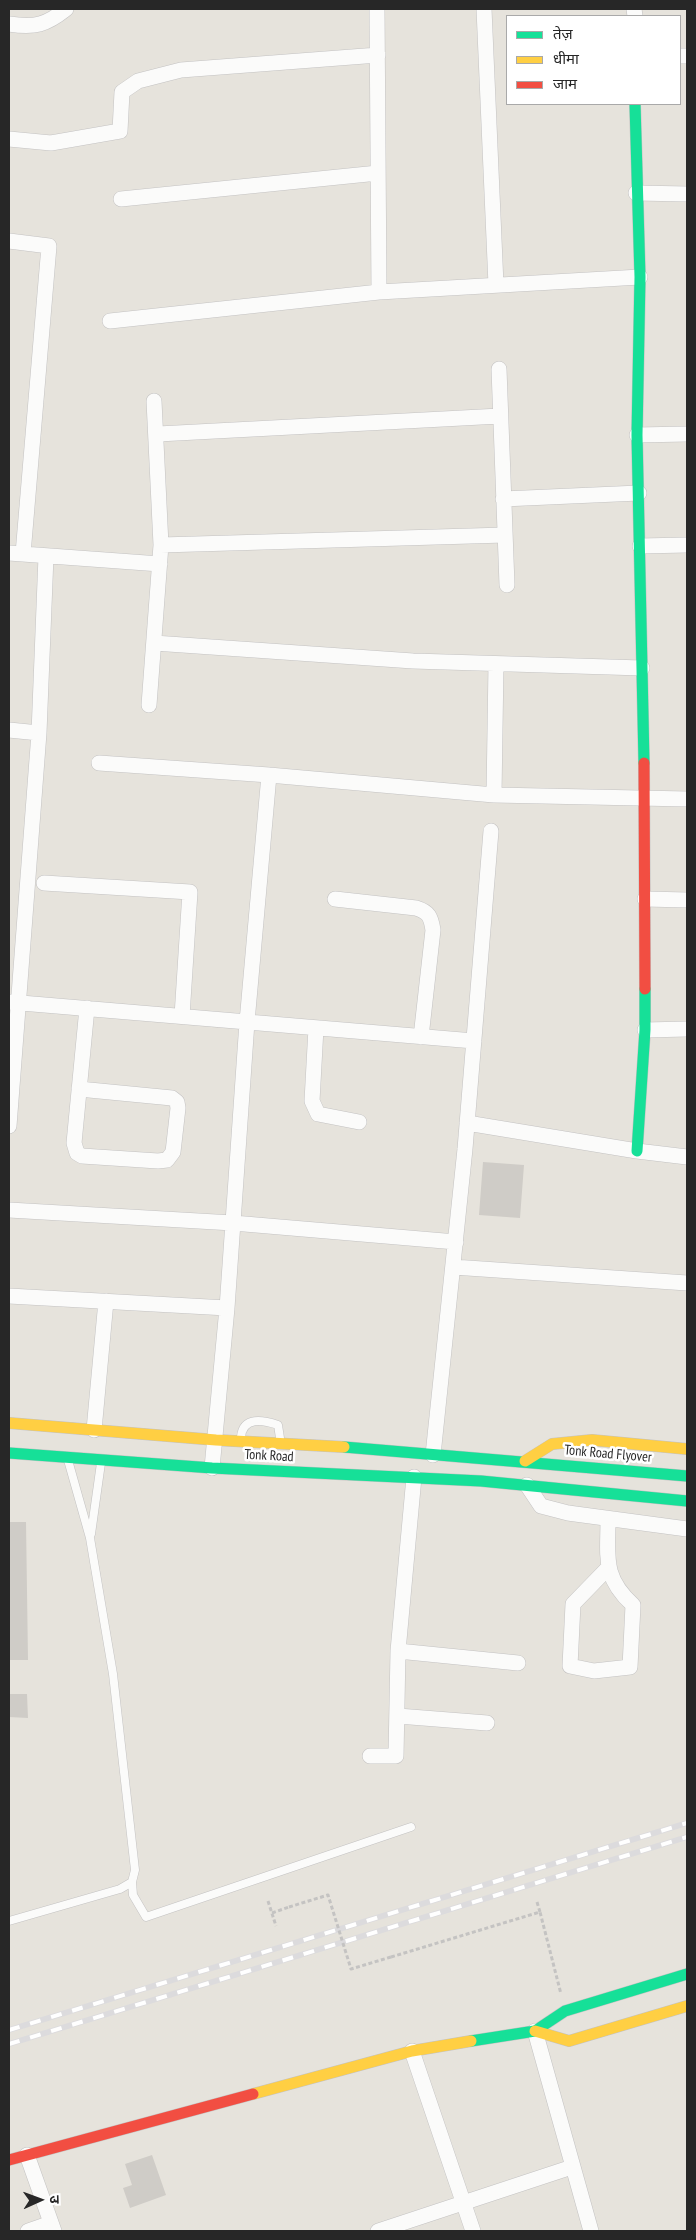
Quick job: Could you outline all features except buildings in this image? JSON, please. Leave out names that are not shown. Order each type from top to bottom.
[{"type":"street","points":[[9,24],[29,27],[52,21],[66,9]]},
{"type":"street","points":[[377,9],[379,292]]},
{"type":"street","points":[[484,9],[496,285]]},
{"type":"street","points":[[9,139],[51,143],[120,131],[122,92],[138,81],[181,70],[378,55]]},
{"type":"street","points":[[635,105],[636,193],[640,277],[637,435],[645,797],[645,1030],[637,1151]]},
{"type":"street","points":[[120,199],[378,173]]},
{"type":"street","points":[[636,193],[687,194]]},
{"type":"street","points":[[9,241],[49,246],[16,554],[160,564]]},
{"type":"street","points":[[110,321],[379,292],[640,277]]},
{"type":"street","points":[[499,369],[507,585]]},
{"type":"street","points":[[149,705],[161,545],[158,434],[154,401]]},
{"type":"street","points":[[158,434],[500,416]]},
{"type":"street","points":[[637,435],[687,434]]},
{"type":"street","points":[[503,499],[639,493]]},
{"type":"street","points":[[161,545],[505,535]]},
{"type":"street","points":[[640,546],[687,545]]},
{"type":"street","points":[[9,1126],[14,1002],[39,733],[46,556]]},
{"type":"street","points":[[154,643],[413,662],[642,668]]},
{"type":"street","points":[[494,795],[496,664]]},
{"type":"street","points":[[9,730],[39,733]]},
{"type":"street","points":[[99,763],[270,775],[494,795],[687,798]]},
{"type":"street","points":[[212,1468],[227,1308],[247,1022],[270,775]]},
{"type":"street","points":[[433,1455],[456,1242],[491,831]]},
{"type":"street","points":[[44,883],[190,892],[182,1016]]},
{"type":"street","points":[[335,899],[416,908],[426,911],[431,918],[433,930],[421,1037]]},
{"type":"street","points":[[645,899],[687,900]]},
{"type":"street","points":[[14,1002],[474,1041]]},
{"type":"street","points":[[79,1088],[172,1098],[178,1108],[173,1152],[167,1160],[158,1161],[82,1156],[77,1153],[74,1143],[79,1088],[87,1008]]},
{"type":"street","points":[[316,1028],[312,1100],[315,1108],[318,1114],[359,1122]]},
{"type":"street","points":[[645,1030],[687,1029]]},
{"type":"street","points":[[467,1123],[637,1151],[687,1157]]},
{"type":"street","points":[[9,1210],[233,1224],[456,1242]]},
{"type":"street","points":[[453,1267],[687,1283]]},
{"type":"street","points":[[9,1296],[227,1308]]},
{"type":"street","points":[[94,1430],[106,1301]]},
{"type":"street","name":"Tonk Road","points":[[9,1423],[240,1442],[280,1442],[525,1461]]},
{"type":"street","points":[[525,1461],[552,1444],[592,1440],[687,1449]]},
{"type":"street","name":"Tonk Road","points":[[9,1453],[212,1468],[414,1477],[527,1485]]},
{"type":"street","name":"Tonk Road Flyover","points":[[525,1461],[687,1476]]},
{"type":"street","points":[[370,1756],[396,1756],[398,1651],[414,1477]]},
{"type":"street","points":[[527,1485],[687,1501]]},
{"type":"street","points":[[527,1485],[541,1506],[568,1513],[687,1529]]},
{"type":"street","points":[[608,1518],[608,1569],[623,1597],[633,1605],[630,1667],[594,1671],[570,1666],[573,1604],[608,1569]]},
{"type":"street","points":[[398,1651],[518,1663]]},
{"type":"street","points":[[398,1716],[488,1723]]},
{"type":"street","points":[[9,2160],[412,2051],[535,2031],[565,2012],[687,1974]]},
{"type":"street","points":[[535,2031],[569,2041],[687,2006]]},
{"type":"street","points":[[535,2031],[591,2231]]},
{"type":"street","points":[[412,2051],[473,2231]]},
{"type":"street","points":[[27,2155],[53,2227],[28,2231]]},
{"type":"street","points":[[378,2231],[464,2201],[572,2167]]},
{"type":"lane","points":[[240,1442],[242,1430],[247,1423],[263,1420],[278,1425],[280,1442]]},
{"type":"lane","points":[[68,1457],[90,1538],[114,1683],[134,1853],[133,1895],[146,1917],[412,1827]]},
{"type":"lane","points":[[90,1538],[101,1461]]},
{"type":"lane","points":[[9,1921],[89,1899],[120,1889],[132,1882]]},
{"type":"path","points":[[272,1913],[328,1895],[351,1970],[540,1912]]},
{"type":"path","points":[[268,1902],[276,1926]]},
{"type":"path","points":[[536,1902],[565,2012]]},
{"type":"railway","points":[[9,2030],[687,1823]]},
{"type":"railway","points":[[9,2044],[687,1837]]},
{"type":"traffic: fast","points":[[635,105],[640,277],[637,435],[644,763]]},
{"type":"traffic: fast","points":[[637,1151],[645,1030],[645,989]]},
{"type":"traffic: fast","points":[[344,1447],[687,1476]]},
{"type":"traffic: fast","points":[[9,1453],[212,1468],[481,1481],[687,1501]]},
{"type":"traffic: fast","points":[[471,2041],[535,2031],[565,2011],[687,1974]]},
{"type":"traffic: slow","points":[[9,1423],[216,1440],[344,1447]]},
{"type":"traffic: slow","points":[[525,1461],[552,1444],[592,1440],[687,1449]]},
{"type":"traffic: slow","points":[[535,2031],[569,2041],[687,2006]]},
{"type":"traffic: slow","points":[[253,2094],[412,2051],[471,2041]]},
{"type":"traffic: jam","points":[[644,763],[645,989]]},
{"type":"traffic: jam","points":[[9,2160],[253,2094]]}]
